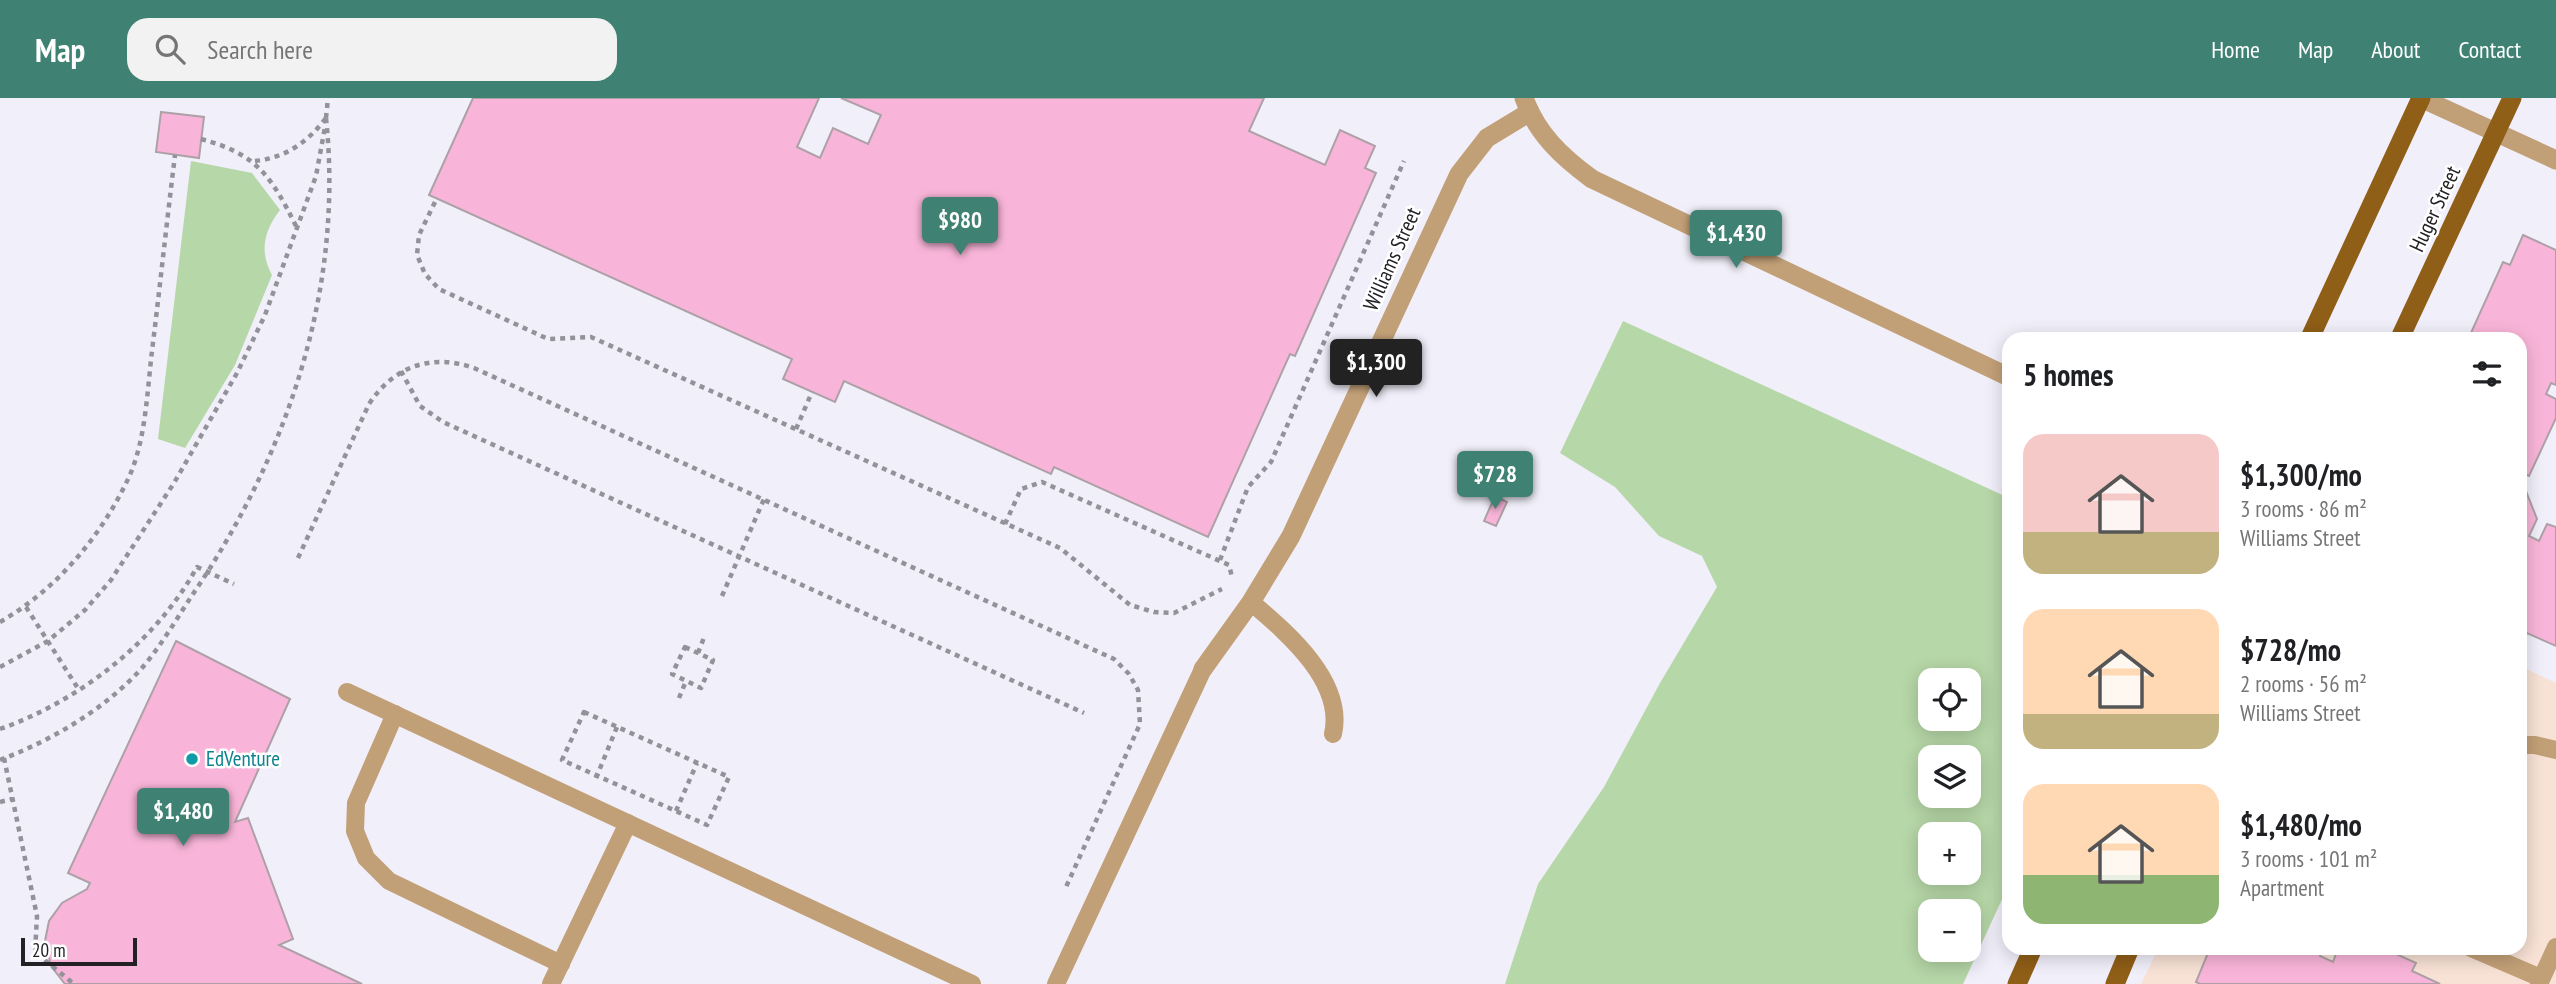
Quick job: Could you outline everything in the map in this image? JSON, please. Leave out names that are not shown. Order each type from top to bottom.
[{"type":"main road","points":[[2313,332],[2421,98]]},
{"type":"main road","name":"Huger Street","points":[[2403,332],[2512,98]]},
{"type":"main road","points":[[2017,984],[2030,955]]},
{"type":"main road","points":[[2115,984],[2127,955]]},
{"type":"street","points":[[2421,98],[2556,160]]},
{"type":"street","name":"Williams Street","points":[[1203,669],[1251,602],[1291,536],[1446,197],[1473,154],[1487,138],[1527,105],[1560,155],[1592,179],[2002,374]]},
{"type":"lane","points":[[1251,602],[1293,639],[1311,661],[1329,698],[1334,716],[1333,734]]},
{"type":"lane","points":[[1056,984],[1203,669]]},
{"type":"lane","points":[[347,692],[972,984]]},
{"type":"lane","points":[[395,714],[356,803],[355,831],[366,858],[389,881],[561,964]]},
{"type":"lane","points":[[2527,745],[2556,750]]},
{"type":"lane","points":[[551,984],[628,823]]},
{"type":"lane","points":[[2485,955],[2540,981],[2556,947]]},
{"type":"path","points":[[0,667],[48,641],[85,610],[111,580],[174,483],[237,373],[265,315],[316,176],[328,98]]},
{"type":"path","points":[[254,161],[279,156],[302,144],[326,118]]},
{"type":"path","points":[[74,984],[35,952],[37,916],[2,759],[79,721],[142,667],[241,519],[272,456],[316,316],[331,195],[326,118]]},
{"type":"path","points":[[201,139],[233,149],[254,161],[282,198],[296,226]]},
{"type":"path","points":[[0,622],[26,607],[75,561],[97,532],[130,474],[145,413],[175,155]]},
{"type":"path","points":[[1220,560],[1248,487],[1272,462],[1404,161]]},
{"type":"path","points":[[435,202],[419,235],[417,255],[425,274],[446,293],[548,339],[591,337],[1005,524],[1060,548],[1120,600],[1154,612],[1174,613],[1220,591],[1232,576],[1228,565],[1220,560],[1042,482],[1021,489],[1005,524]]},
{"type":"path","points":[[298,558],[369,404],[384,384],[401,371],[418,363],[441,360],[474,368],[1105,653],[1129,674],[1138,690],[1140,724],[1066,887]]},
{"type":"path","points":[[401,371],[421,406],[435,418],[1084,713]]},
{"type":"path","points":[[796,429],[812,392]]},
{"type":"path","points":[[722,596],[764,499]]},
{"type":"path","points":[[0,729],[50,708],[79,690],[134,647],[180,594],[197,567],[234,584]]},
{"type":"path","points":[[26,607],[79,690]]},
{"type":"path","points":[[698,653],[705,635]]},
{"type":"path","points":[[685,647],[698,653],[713,660],[701,688],[672,674],[685,647]]},
{"type":"path","points":[[679,698],[686,681]]},
{"type":"path","points":[[584,712],[697,762],[729,777],[707,825],[562,760],[584,712]]},
{"type":"path","points":[[597,775],[617,727]]},
{"type":"path","points":[[676,811],[697,762]]},
{"type":"path","points":[[0,802],[12,799]]},
{"type":"shaded area","points":[[2527,669],[2556,683],[2556,984],[2141,984],[2155,955],[2527,955]]},
{"type":"green space","points":[[191,161],[252,173],[280,210],[265,241],[266,258],[272,275],[235,365],[185,448],[158,439]]},
{"type":"green space","points":[[1623,321],[2002,495],[2002,899],[1981,945],[1981,899],[1918,899],[1918,962],[1973,962],[1963,984],[1505,984],[1538,884],[1604,787],[1660,683],[1717,587],[1702,556],[1659,536],[1615,487],[1560,453]]},
{"type":"building","points":[[473,98],[819,98],[797,147],[820,158],[833,128],[868,144],[881,115],[841,98],[1264,98],[1249,131],[1325,165],[1340,130],[1375,146],[1365,168],[1376,173],[1295,356],[1290,354],[1208,537],[1054,467],[1051,474],[844,381],[835,402],[783,379],[792,359],[429,195]]},
{"type":"building","points":[[161,112],[204,117],[199,158],[156,152]]},
{"type":"building","points":[[2523,235],[2556,250],[2556,385],[2551,383],[2546,394],[2556,399],[2556,418],[2529,476],[2527,332],[2471,332],[2503,262],[2510,265]]},
{"type":"building","points":[[2527,494],[2537,519],[2529,536],[2539,541],[2547,524],[2556,527],[2556,646],[2527,633]]},
{"type":"building","points":[[1495,496],[1507,502],[1496,526],[1484,521]]},
{"type":"building","name":"EdVenture","points":[[176,641],[290,699],[235,822],[248,818],[293,939],[279,945],[362,984],[65,984],[51,966],[45,941],[49,921],[62,903],[87,889],[90,883],[68,873]]},
{"type":"building","points":[[2207,955],[2320,955],[2333,962],[2336,955],[2398,955],[2416,963],[2412,971],[2440,984],[2200,984],[2196,982]]},
{"type":"place","name":"EdVenture","points":[[192,759]]}]
